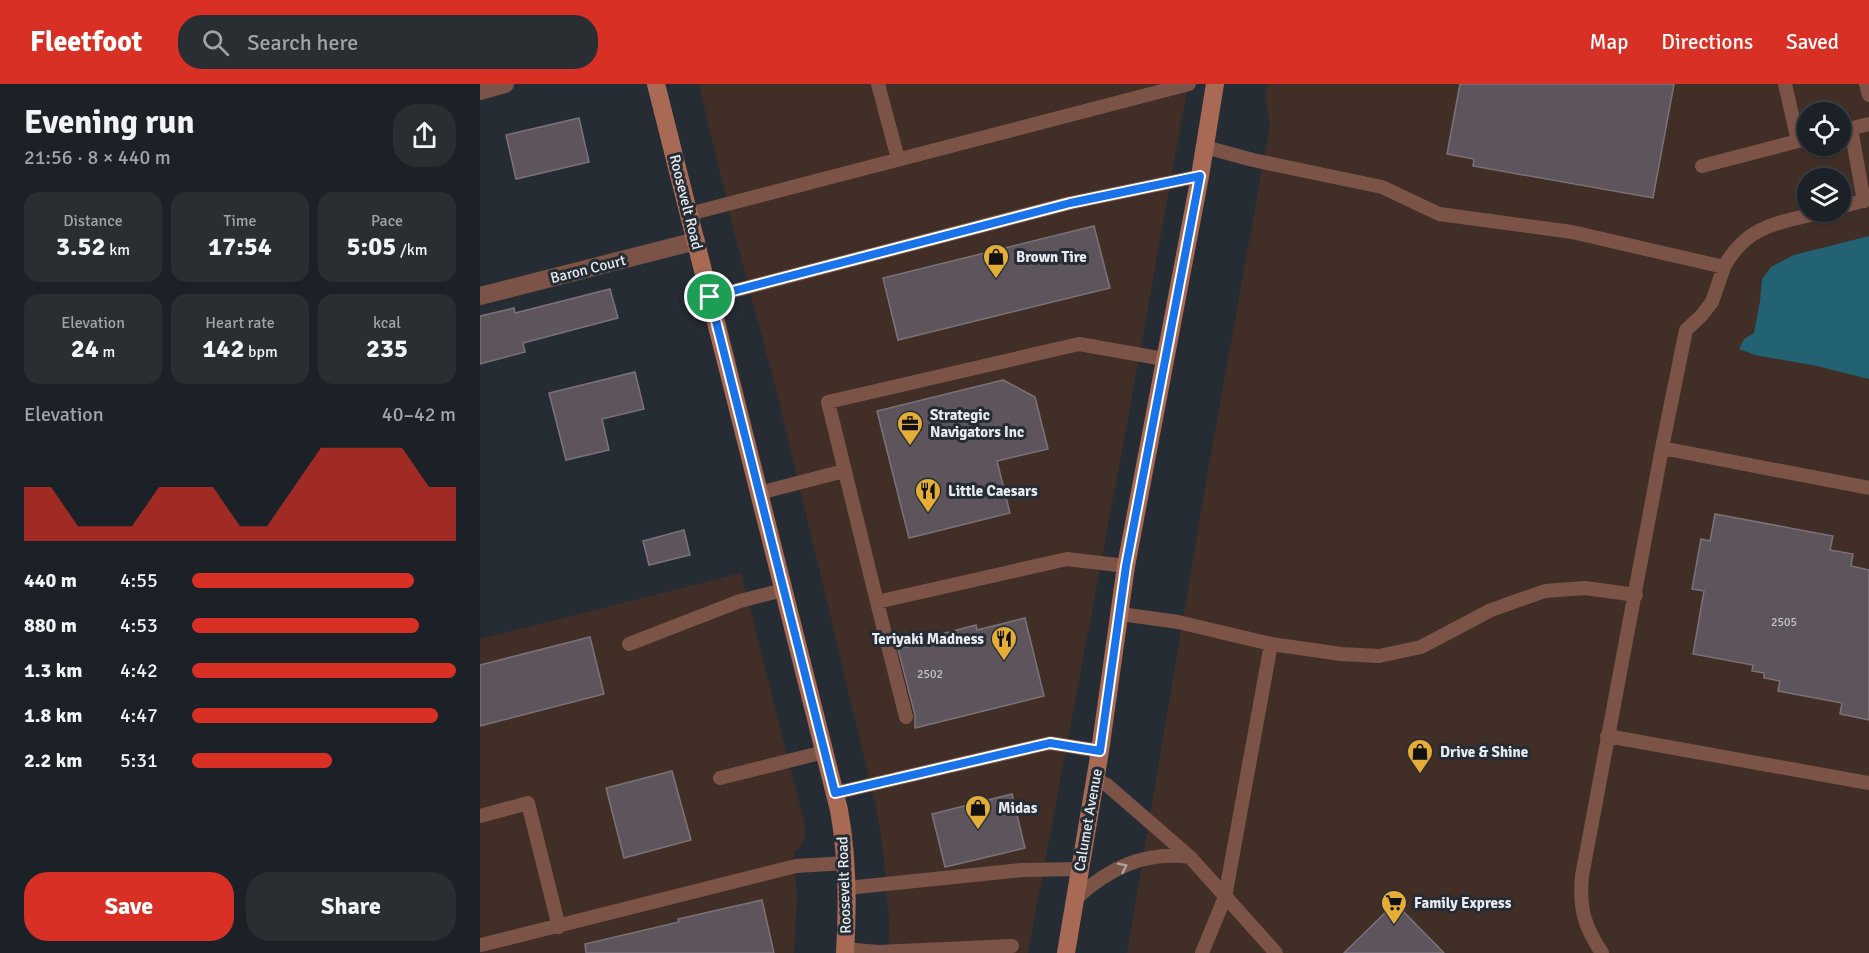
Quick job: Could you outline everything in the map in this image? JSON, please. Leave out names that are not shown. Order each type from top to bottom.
[{"type":"street","points":[[480,91],[505,84]]},
{"type":"street","name":"Roosevelt Road","points":[[656,84],[835,793],[846,862],[845,951]]},
{"type":"street","name":"Calumet Avenue","points":[[1066,953],[1100,751],[1126,566],[1200,176],[1215,84]]},
{"type":"street","name":"Baron Court","points":[[480,296],[696,242]]},
{"type":"lane","points":[[878,84],[898,159]]},
{"type":"lane","points":[[689,214],[1189,84]]},
{"type":"lane","points":[[1785,84],[1797,121]]},
{"type":"lane","points":[[1866,84],[1869,95]]},
{"type":"lane","points":[[1851,129],[1869,124]]},
{"type":"lane","points":[[1702,166],[1797,142]]},
{"type":"lane","points":[[1205,147],[1253,160],[1382,187],[1439,214],[1572,232],[1724,267]]},
{"type":"lane","points":[[1851,148],[1866,200],[1851,204]]},
{"type":"lane","points":[[710,297],[1070,203],[1200,176]]},
{"type":"lane","points":[[1602,953],[1587,926],[1582,909],[1582,876],[1686,330],[1712,302],[1724,267],[1735,248],[1752,233],[1797,218]]},
{"type":"lane","points":[[906,717],[828,402],[1079,344],[1164,359]]},
{"type":"lane","points":[[1662,448],[1869,488]]},
{"type":"lane","points":[[759,493],[844,471]]},
{"type":"lane","points":[[877,602],[1067,558],[1126,566]]},
{"type":"lane","points":[[1120,614],[1178,622],[1271,644],[1341,654],[1379,656],[1421,647],[1491,610],[1545,591],[1585,588],[1636,595]]},
{"type":"lane","points":[[629,644],[740,601],[783,590]]},
{"type":"lane","points":[[1202,953],[1225,897],[1271,644]]},
{"type":"lane","points":[[1607,736],[1869,783]]},
{"type":"lane","points":[[835,793],[1050,743],[1100,751]]},
{"type":"lane","points":[[720,778],[824,752]]},
{"type":"lane","points":[[1095,780],[1107,785],[1190,857],[1276,953]]},
{"type":"lane","points":[[480,816],[528,802],[559,927]]},
{"type":"lane","points":[[1075,898],[1093,882],[1137,860],[1158,855],[1190,857]]},
{"type":"lane","points":[[482,953],[480,944],[559,927],[795,866],[846,862]]},
{"type":"lane","points":[[847,888],[1022,870],[1080,869]]},
{"type":"lane","points":[[845,951],[878,952],[1012,946]]},
{"type":"shaded area","points":[[699,84],[1188,84],[1028,953],[888,953],[889,924],[885,873],[876,807],[777,393],[731,220]]},
{"type":"shaded area","points":[[1267,84],[1869,84],[1869,953],[1127,953],[1210,459],[1270,125],[1265,96]]},
{"type":"shaded area","points":[[741,573],[805,826],[805,837],[801,847],[794,852],[797,898],[794,953],[480,953],[480,639]]},
{"type":"water","points":[[1869,236],[1869,379],[1817,366],[1755,355],[1739,349],[1744,339],[1754,333],[1762,279],[1771,267],[1794,255]]},
{"type":"building","points":[[1460,84],[1674,84],[1653,198],[1473,166],[1474,159],[1447,154]]},
{"type":"building","points":[[579,118],[589,162],[516,179],[506,135]]},
{"type":"building","points":[[1094,226],[1110,288],[898,340],[883,278]]},
{"type":"building","points":[[610,289],[618,318],[523,343],[525,352],[480,364],[480,316],[514,308],[515,313]]},
{"type":"building","points":[[635,372],[644,409],[602,419],[609,450],[566,460],[549,393]]},
{"type":"building","points":[[1003,380],[1035,397],[1048,449],[997,461],[1010,513],[909,538],[877,411]]},
{"type":"building","points":[[1715,514],[1833,536],[1830,550],[1853,554],[1851,566],[1869,570],[1869,720],[1840,714],[1842,703],[1778,691],[1780,681],[1764,678],[1764,673],[1752,671],[1753,665],[1693,654],[1704,591],[1692,589],[1701,539],[1710,541]]},
{"type":"building","points":[[684,530],[690,555],[649,565],[643,541]]},
{"type":"building","points":[[1025,618],[1044,696],[915,728],[915,715],[898,649],[946,638],[945,633],[976,625],[977,630]]},
{"type":"building","points":[[590,637],[604,694],[480,726],[480,665]]},
{"type":"building","points":[[672,771],[691,840],[624,858],[606,788]]},
{"type":"building","name":"Midas","points":[[1012,794],[1025,848],[945,867],[932,814]]},
{"type":"building","points":[[762,900],[774,953],[586,953],[585,944],[679,922],[678,919]]},
{"type":"building","name":"Family Express","points":[[1395,903],[1444,953],[1344,953]]},
{"type":"place","name":"Brown Tire","points":[[996,280]]},
{"type":"place","name":"Strategic Navigators Inc","points":[[910,447]]},
{"type":"place","name":"Little Caesars","points":[[928,514]]},
{"type":"place","name":"Teriyaki Madness","points":[[1004,662]]},
{"type":"place","name":"Drive & Shine","points":[[1420,775]]},
{"type":"place","name":"Midas","points":[[978,831]]},
{"type":"place","name":"Family Express","points":[[1394,926]]},
{"type":"route","points":[[1200,176],[1126,566],[1100,751],[1050,743],[835,793],[710,297],[1070,203],[1200,176]]}]
